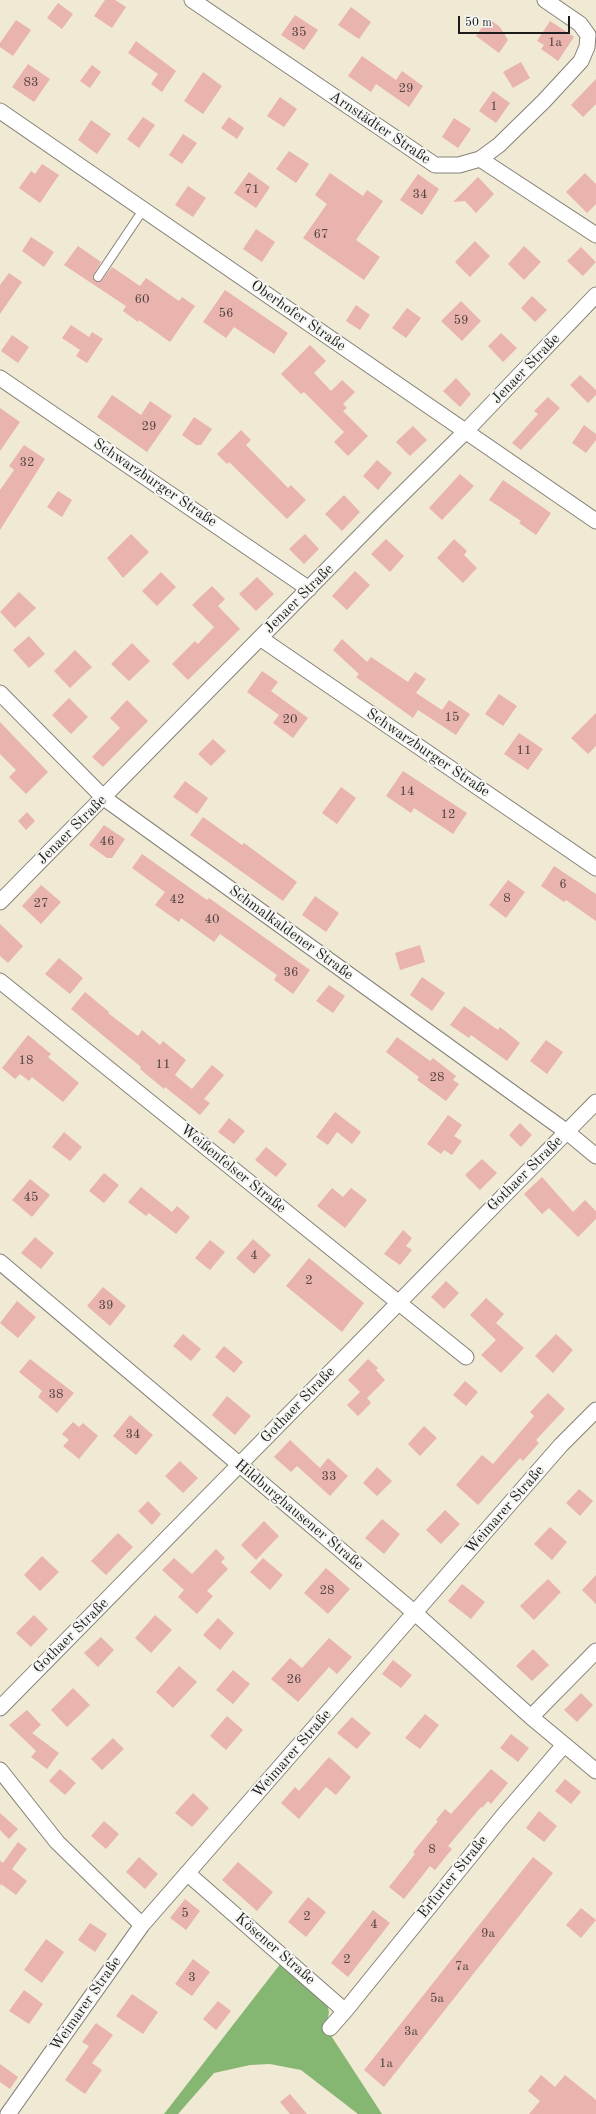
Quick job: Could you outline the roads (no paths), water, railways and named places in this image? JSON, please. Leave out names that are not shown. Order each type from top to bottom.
[{"type":"street","name":"Arnstädter Straße","points":[[192,0],[435,165],[459,166],[480,159],[499,145],[544,101],[581,61],[587,47],[588,35],[580,24],[545,0]]},
{"type":"street","name":"Oberhofer Straße","points":[[0,111],[596,521]]},
{"type":"street","points":[[480,159],[596,235]]},
{"type":"street","name":"Jenaer Straße","points":[[0,902],[465,432],[596,295]]},
{"type":"street","name":"Schwarzburger Straße","points":[[0,378],[309,589]]},
{"type":"street","name":"Schwarzburger Straße","points":[[260,638],[596,868]]},
{"type":"street","name":"Schmalkaldener Straße","points":[[0,692],[104,798],[567,1132],[596,1156]]},
{"type":"street","name":"Weißenfelser Straße","points":[[0,981],[466,1357]]},
{"type":"street","name":"Gothaer Straße","points":[[0,1708],[240,1465],[397,1302],[596,1102]]},
{"type":"street","name":"Hildburghausener Straße","points":[[0,1262],[415,1613],[531,1717],[596,1771]]},
{"type":"street","name":"Weimarer Straße","points":[[8,2114],[142,1925],[561,1445],[596,1410]]},
{"type":"street","points":[[531,1717],[596,1651]]},
{"type":"street","name":"Erfurter Straße","points":[[345,2010],[502,1817],[564,1745]]},
{"type":"street","points":[[0,1770],[57,1842],[142,1925]]},
{"type":"street","name":"Kösener Straße","points":[[187,1873],[345,2010]]},
{"type":"street","points":[[330,2028],[345,2010]]},
{"type":"lane","points":[[98,277],[143,210]]}]
